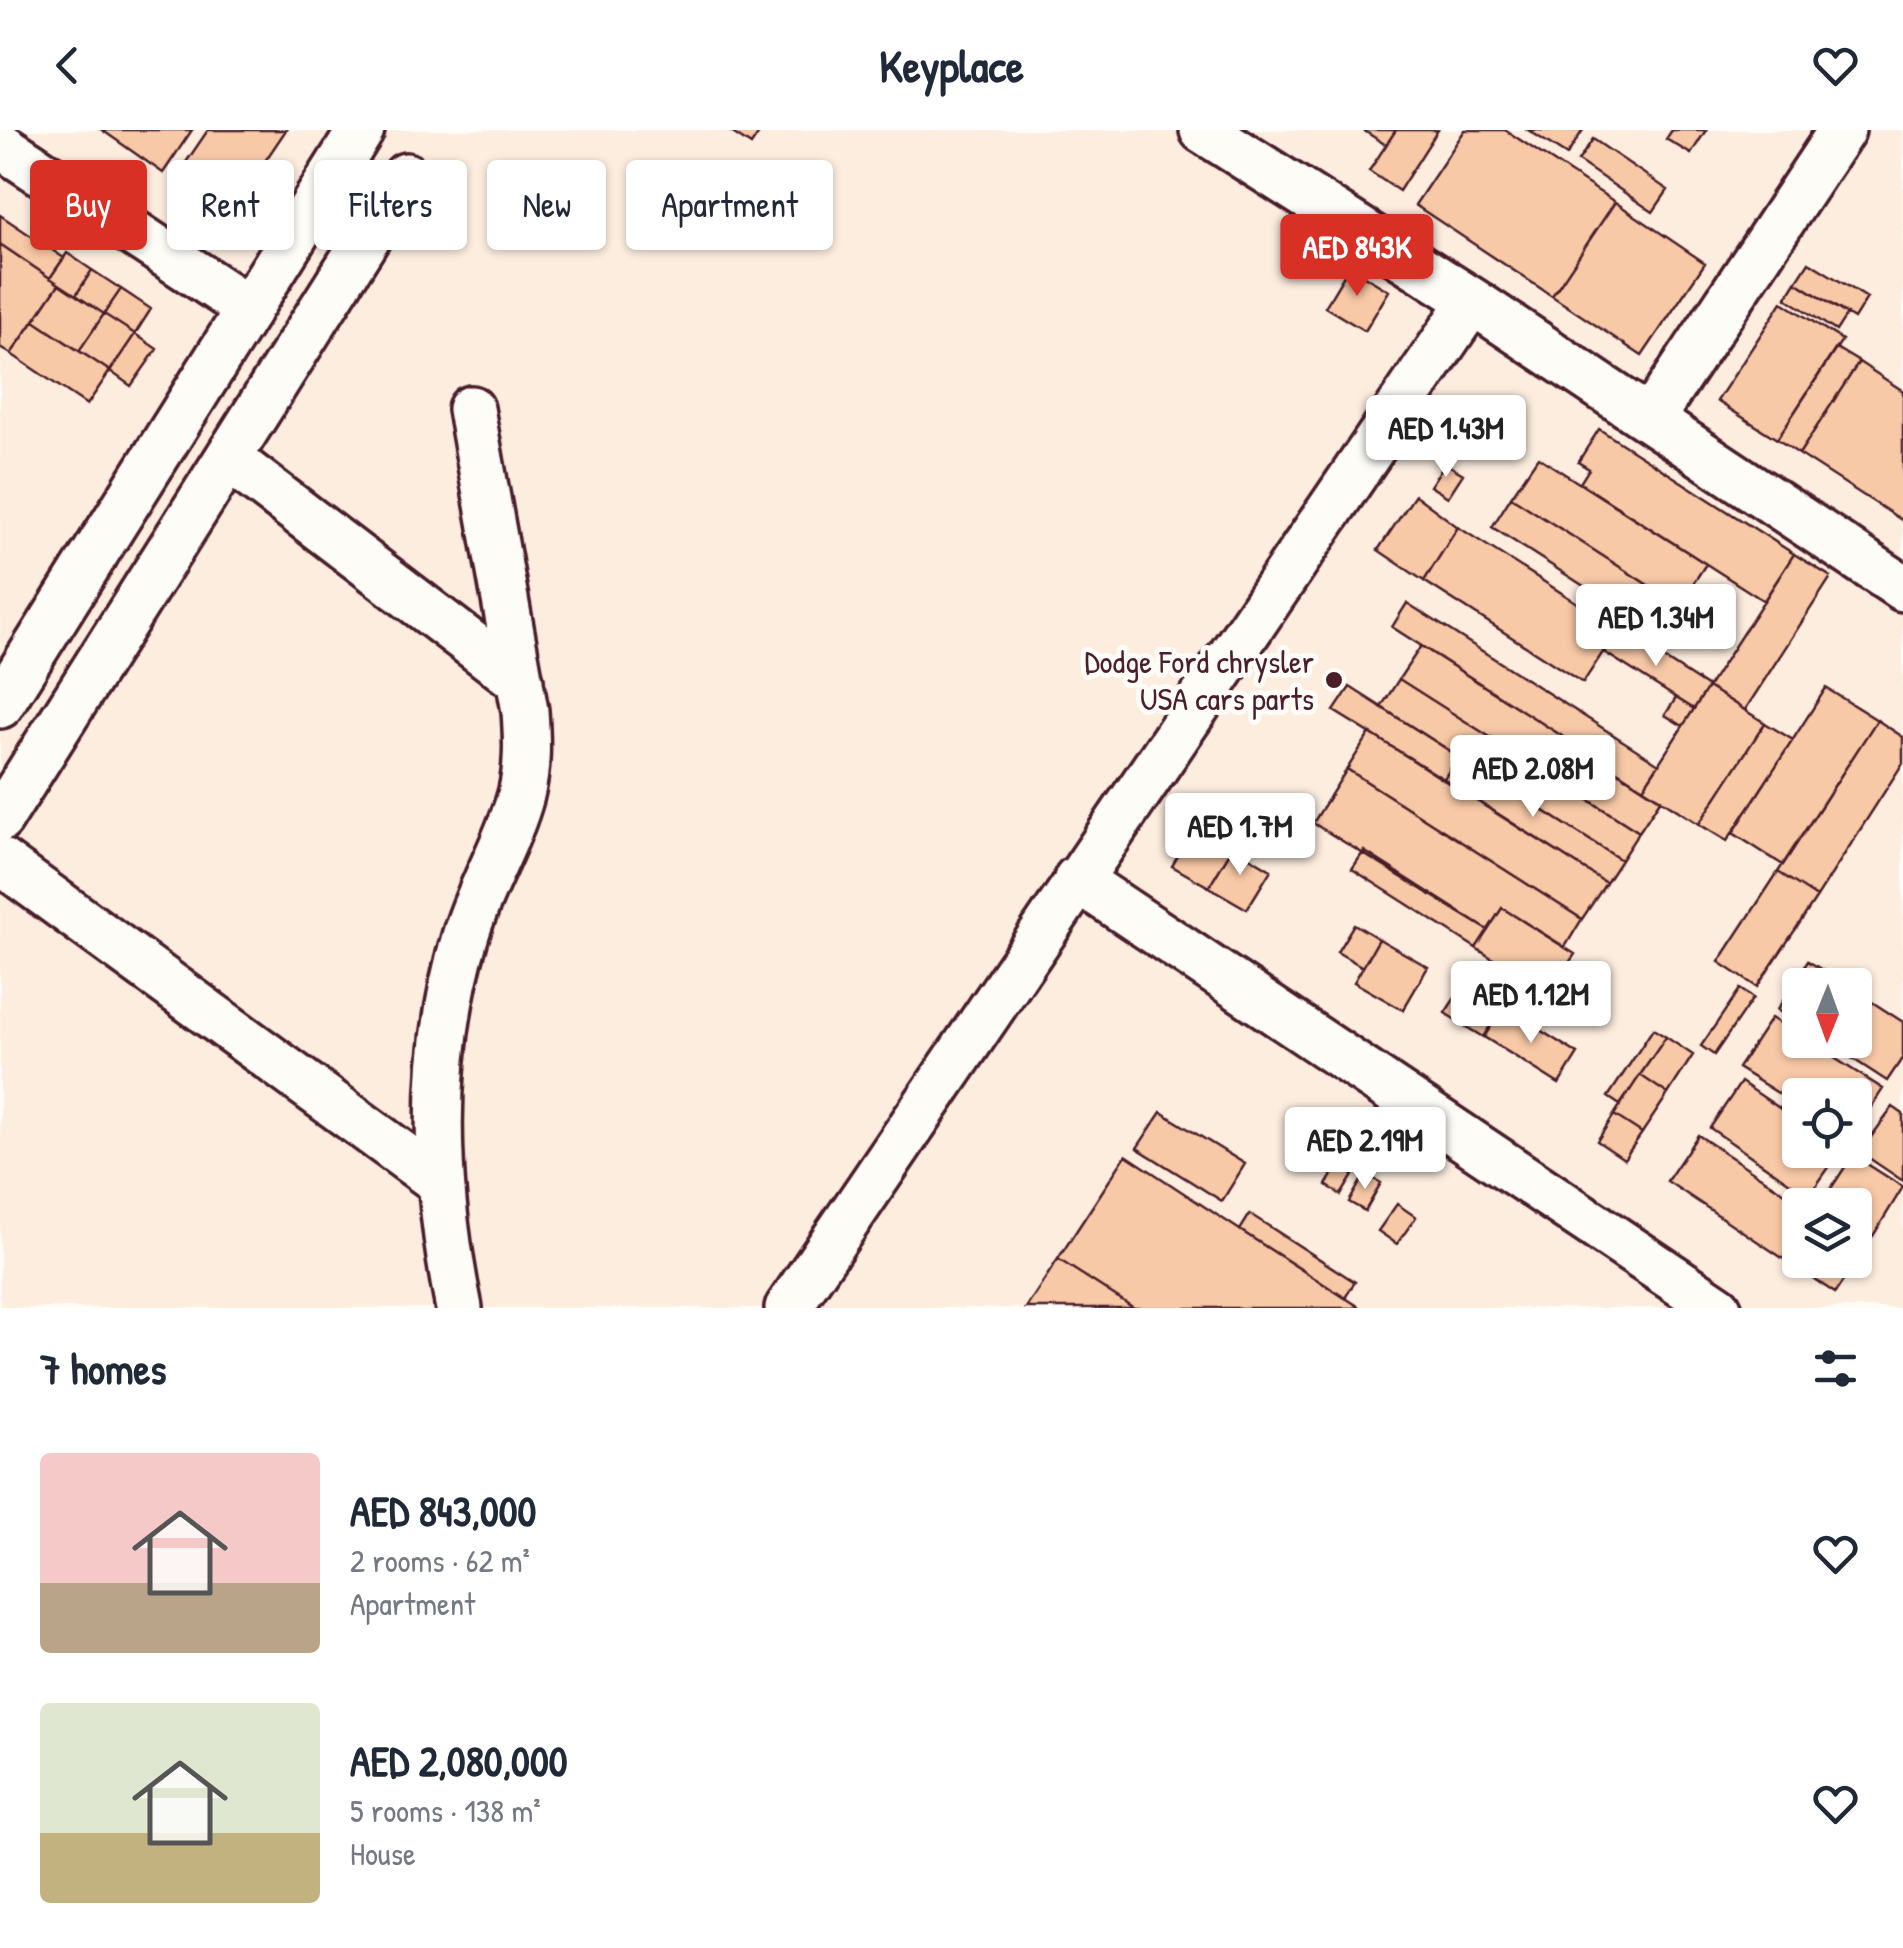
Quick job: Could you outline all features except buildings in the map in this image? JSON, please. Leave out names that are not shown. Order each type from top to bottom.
[{"type":"street","points":[[0,705],[361,130]]},
{"type":"street","points":[[1203,130],[1651,418],[1903,588]]},
{"type":"street","points":[[1651,418],[1842,130]]},
{"type":"street","points":[[0,144],[249,309]]},
{"type":"street","points":[[0,819],[359,250]]},
{"type":"street","points":[[788,1308],[1472,301]]},
{"type":"street","points":[[459,1308],[441,1183],[441,1058],[450,996],[465,936],[520,796],[527,739],[471,409]]},
{"type":"street","points":[[228,458],[520,681]]},
{"type":"street","points":[[0,861],[441,1183]]},
{"type":"street","points":[[1078,879],[1718,1308]]},
{"type":"shaded area","points":[[0,130],[1903,130],[1903,1308],[0,1308]]},
{"type":"place","name":"Dodge Ford chrysler USA cars parts","points":[[1334,680]]}]
